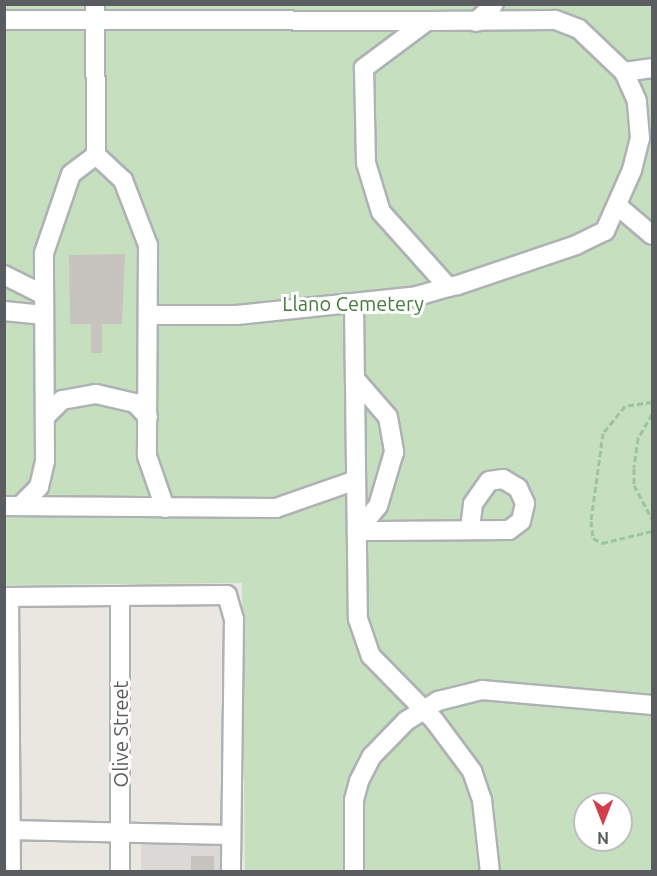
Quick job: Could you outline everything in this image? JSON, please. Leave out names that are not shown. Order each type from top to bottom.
[{"type":"street","points":[[476,22],[494,4]]},
{"type":"street","points":[[96,12],[96,155],[123,180],[137,210],[148,245],[151,315],[147,456],[165,508]]},
{"type":"street","points":[[4,20],[96,12],[439,16],[476,22],[555,20],[579,29],[624,72],[637,101],[640,138],[619,207],[605,231],[576,245],[448,287],[354,304],[237,315],[151,315]]},
{"type":"street","points":[[439,16],[364,68],[366,163],[381,212],[448,287]]},
{"type":"street","points":[[624,72],[652,68]]},
{"type":"street","points":[[12,506],[39,487],[45,417],[44,253],[56,210],[70,174],[96,155]]},
{"type":"street","points":[[619,207],[652,235]]},
{"type":"street","points":[[4,275],[44,295]]},
{"type":"street","points":[[354,304],[357,531],[361,628],[371,656],[423,711],[472,771],[482,800],[490,872]]},
{"type":"street","points":[[4,311],[44,315]]},
{"type":"street","points":[[354,379],[388,417],[394,452],[378,506],[357,531]]},
{"type":"street","points":[[45,417],[62,399],[96,394],[135,403],[148,417]]},
{"type":"street","points":[[12,506],[96,503],[165,508],[276,508],[356,480]]},
{"type":"street","points":[[357,531],[470,530]]},
{"type":"street","points":[[11,872],[8,831],[7,597],[227,595],[234,619],[231,872]]},
{"type":"street","name":"Olive Street","points":[[120,596],[120,872]]},
{"type":"street","points":[[354,872],[354,800],[359,781],[372,756],[405,721],[438,701],[482,690],[652,705]]},
{"type":"street","points":[[8,831],[120,831],[231,835]]},
{"type":"path","points":[[652,402],[625,406],[603,433],[591,521],[593,538],[602,543],[652,531]]},
{"type":"path","points":[[652,414],[638,438],[634,485],[652,519]]},
{"type":"shaded area","points":[[141,844],[225,844],[225,871],[141,871]]},
{"type":"green space","name":"Llano Cemetery","points":[[4,5],[652,5],[652,871],[245,871],[242,583],[5,585]]},
{"type":"building","points":[[125,254],[122,324],[102,324],[102,353],[91,353],[91,324],[70,324],[69,255]]},
{"type":"building","points":[[191,856],[214,856],[214,872],[191,872]]}]
